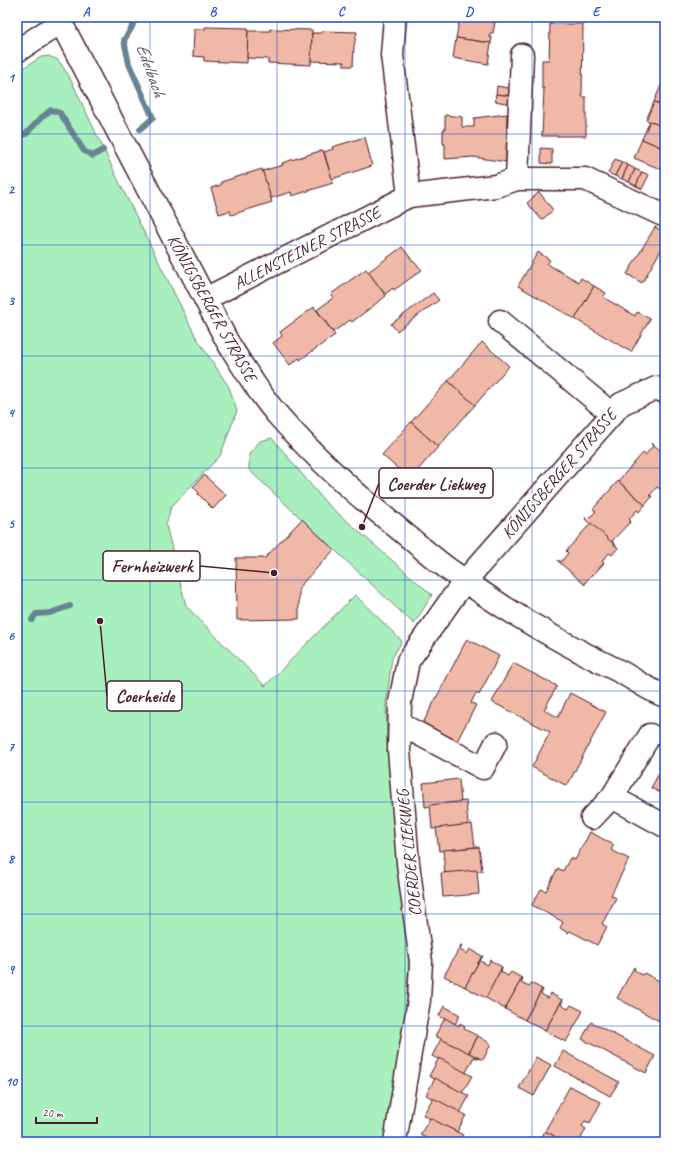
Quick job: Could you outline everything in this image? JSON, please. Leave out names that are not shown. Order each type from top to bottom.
[{"type":"street","points":[[395,17],[392,55],[409,196]]},
{"type":"street","points":[[17,51],[61,19]]},
{"type":"street","name":"KÖNIGSBERGER STRASSE","points":[[61,19],[227,341],[253,382],[275,412],[322,463],[367,504],[465,581],[541,629],[578,650],[631,676],[665,696]]},
{"type":"street","points":[[517,179],[522,55]]},
{"type":"street","name":"ALLENSTEINER STRASSE","points":[[206,299],[409,196],[496,186],[517,179],[585,179],[665,216]]},
{"type":"street","points":[[500,321],[612,414]]},
{"type":"street","name":"KÖNIGSBERGER STRASSE","points":[[465,581],[621,404],[656,388],[665,392]]},
{"type":"street","name":"COERDER LIEKWEG","points":[[395,1142],[419,1000],[422,962],[408,864],[399,750],[400,702],[408,661],[452,597],[465,581]]},
{"type":"street","name":"KÖNIGSBERGER STRASSE","points":[[631,676],[665,679]]},
{"type":"street","points":[[400,724],[483,768],[496,743]]},
{"type":"street","points":[[592,818],[612,796],[650,735]]},
{"type":"street","points":[[612,796],[665,826]]},
{"type":"green space","points":[[49,56],[58,60],[69,76],[122,188],[196,337],[229,387],[237,411],[220,456],[171,507],[166,525],[186,606],[265,686],[355,595],[402,641],[392,658],[386,705],[387,740],[398,866],[409,961],[407,1001],[387,1136],[397,1142],[17,1142],[17,72],[41,57]]},
{"type":"green space","points":[[272,438],[326,503],[432,595],[414,624],[249,470],[249,454],[260,441]]},
{"type":"building","points":[[460,17],[495,22],[493,33],[490,33],[489,37],[492,37],[491,43],[456,38]]},
{"type":"building","points":[[461,17],[496,17],[495,22]]},
{"type":"building","points":[[550,24],[583,24],[582,97],[586,97],[586,136],[542,136],[544,88],[542,89],[542,60],[549,60]]},
{"type":"building","points":[[205,27],[248,28],[247,63],[204,61],[204,57],[193,56],[194,29],[205,29]]},
{"type":"building","points":[[270,29],[312,30],[311,65],[268,63],[268,59],[247,58],[248,31],[270,31]]},
{"type":"building","points":[[322,31],[357,32],[354,46],[353,66],[344,66],[344,62],[311,61],[312,33],[322,33]]},
{"type":"building","points":[[456,38],[491,43],[488,64],[453,58]]},
{"type":"building","points":[[662,83],[665,84],[665,106],[654,102]]},
{"type":"building","points":[[497,86],[514,89],[512,96],[496,94]]},
{"type":"building","points":[[496,94],[512,96],[511,104],[495,101]]},
{"type":"building","points":[[654,102],[665,106],[665,128],[646,120]]},
{"type":"building","points":[[507,114],[506,162],[473,157],[445,159],[443,130],[445,130],[445,115],[462,117],[462,127],[474,127],[474,118]]},
{"type":"building","points":[[650,121],[665,128],[665,149],[642,139]]},
{"type":"building","points":[[365,137],[372,166],[332,179],[324,152],[333,149],[332,147]]},
{"type":"building","points":[[642,139],[665,149],[665,171],[634,158]]},
{"type":"building","points":[[541,148],[552,149],[552,164],[541,163]]},
{"type":"building","points":[[323,150],[333,183],[292,196],[291,192],[271,198],[262,171]]},
{"type":"building","points":[[615,159],[622,162],[615,176],[608,173]]},
{"type":"building","points":[[622,162],[628,165],[622,179],[615,176]]},
{"type":"building","points":[[628,165],[635,169],[629,182],[622,179]]},
{"type":"building","points":[[262,169],[272,202],[231,215],[230,211],[219,214],[211,188],[221,185],[221,182]]},
{"type":"building","points":[[635,169],[642,172],[636,186],[629,182]]},
{"type":"building","points":[[642,172],[649,175],[642,189],[636,186]]},
{"type":"building","points":[[539,192],[553,210],[542,220],[527,203]]},
{"type":"building","points":[[655,227],[665,233],[665,243],[642,283],[627,274]]},
{"type":"building","points":[[402,247],[422,270],[394,290],[393,288],[385,294],[368,272]]},
{"type":"building","points":[[538,252],[550,260],[547,264],[579,282],[581,278],[594,286],[575,319],[518,286]]},
{"type":"building","points":[[366,269],[386,296],[352,322],[350,320],[333,332],[317,310],[334,297],[331,294]]},
{"type":"building","points":[[594,286],[606,293],[603,297],[635,316],[637,312],[650,319],[631,352],[575,319]]},
{"type":"building","points":[[433,293],[439,300],[397,331],[391,324]]},
{"type":"building","points":[[314,307],[335,335],[300,360],[299,358],[290,365],[273,343],[282,336],[280,332]]},
{"type":"building","points":[[482,342],[509,366],[475,405],[448,381]]},
{"type":"building","points":[[448,381],[475,405],[438,447],[411,422]]},
{"type":"building","points":[[411,422],[438,447],[410,479],[382,455]]},
{"type":"building","points":[[652,443],[665,455],[665,483],[660,489],[657,487],[650,495],[652,497],[645,505],[618,481],[643,453],[645,455],[653,446],[651,444]]},
{"type":"building","points":[[204,475],[226,495],[213,509],[193,487]]},
{"type":"building","points":[[618,481],[645,505],[639,512],[637,510],[629,519],[631,521],[612,541],[618,548],[585,519],[586,517],[588,519],[596,511],[593,509]]},
{"type":"building","points":[[302,519],[334,550],[299,587],[299,619],[237,620],[236,558],[265,558]]},
{"type":"building","points":[[591,523],[618,548],[612,555],[609,553],[602,561],[604,563],[593,575],[592,574],[585,585],[558,560],[561,562],[568,553],[566,551]]},
{"type":"building","points":[[467,639],[499,656],[479,695],[476,693],[471,703],[476,705],[457,741],[423,723]]},
{"type":"building","points":[[513,663],[557,686],[544,710],[558,717],[570,693],[606,712],[567,786],[532,767],[550,732],[492,702]]},
{"type":"building","points":[[665,762],[665,795],[651,788]]},
{"type":"building","points":[[459,779],[461,803],[425,807],[423,783]]},
{"type":"building","points":[[466,801],[468,825],[432,829],[430,805]]},
{"type":"building","points":[[472,824],[475,847],[439,851],[436,828]]},
{"type":"building","points":[[590,832],[614,845],[611,850],[629,859],[611,895],[616,898],[602,924],[607,927],[597,945],[570,931],[568,933],[560,928],[563,922],[532,905],[541,889],[546,891],[558,868],[563,871],[570,858],[575,860]]},
{"type":"building","points":[[479,847],[482,871],[445,873],[443,850]]},
{"type":"building","points":[[477,870],[479,894],[443,897],[441,873]]},
{"type":"building","points":[[461,945],[460,950],[467,954],[470,949],[482,956],[465,987],[444,976]]},
{"type":"building","points":[[482,956],[480,961],[488,965],[490,960],[502,967],[486,998],[465,987]]},
{"type":"building","points":[[502,967],[501,972],[508,976],[511,972],[522,978],[505,1009],[486,998]]},
{"type":"building","points":[[634,967],[634,970],[642,975],[644,973],[665,984],[665,1019],[663,1023],[617,998]]},
{"type":"building","points":[[522,978],[521,983],[529,987],[531,983],[542,989],[525,1020],[505,1009]]},
{"type":"building","points":[[542,989],[541,994],[548,998],[550,993],[562,1000],[545,1031],[525,1020]]},
{"type":"building","points":[[562,1000],[561,1005],[568,1009],[571,1005],[583,1011],[566,1042],[545,1031]]},
{"type":"building","points":[[444,1006],[460,1015],[455,1024],[439,1016]]},
{"type":"building","points":[[445,1018],[459,1026],[460,1023],[465,1026],[464,1029],[478,1036],[468,1053],[435,1036]]},
{"type":"building","points":[[591,1022],[655,1056],[646,1073],[582,1039]]},
{"type":"building","points":[[478,1036],[491,1044],[483,1060],[469,1053]]},
{"type":"building","points":[[441,1039],[479,1058],[474,1057],[466,1072],[469,1075],[432,1056]]},
{"type":"building","points":[[563,1051],[619,1082],[610,1096],[555,1066]]},
{"type":"building","points":[[536,1057],[551,1065],[534,1096],[519,1088]]},
{"type":"building","points":[[439,1058],[472,1076],[462,1093],[429,1076]]},
{"type":"building","points":[[435,1078],[469,1096],[460,1113],[426,1095]]},
{"type":"building","points":[[570,1086],[601,1102],[590,1123],[585,1121],[582,1126],[586,1129],[579,1142],[565,1142],[545,1131]]},
{"type":"building","points":[[433,1098],[466,1115],[457,1132],[423,1115]]},
{"type":"building","points":[[430,1118],[463,1135],[459,1142],[434,1142],[420,1135]]},
{"type":"building","points":[[545,1131],[565,1142],[539,1142]]},
{"type":"waterway","name":"Edelbach","points":[[136,17],[124,40],[129,64],[153,118],[140,129]]},
{"type":"waterway","name":"Edelbach","points":[[17,136],[26,134],[51,110],[60,113],[84,151],[93,156],[103,150]]},
{"type":"waterway","points":[[32,620],[36,614],[50,613],[70,606]]},
{"type":"place","name":"Coerder Liekweg","points":[[362,527]]},
{"type":"place","name":"Fernheizwerk","points":[[274,573]]},
{"type":"place","name":"Coerheide","points":[[100,621]]}]
